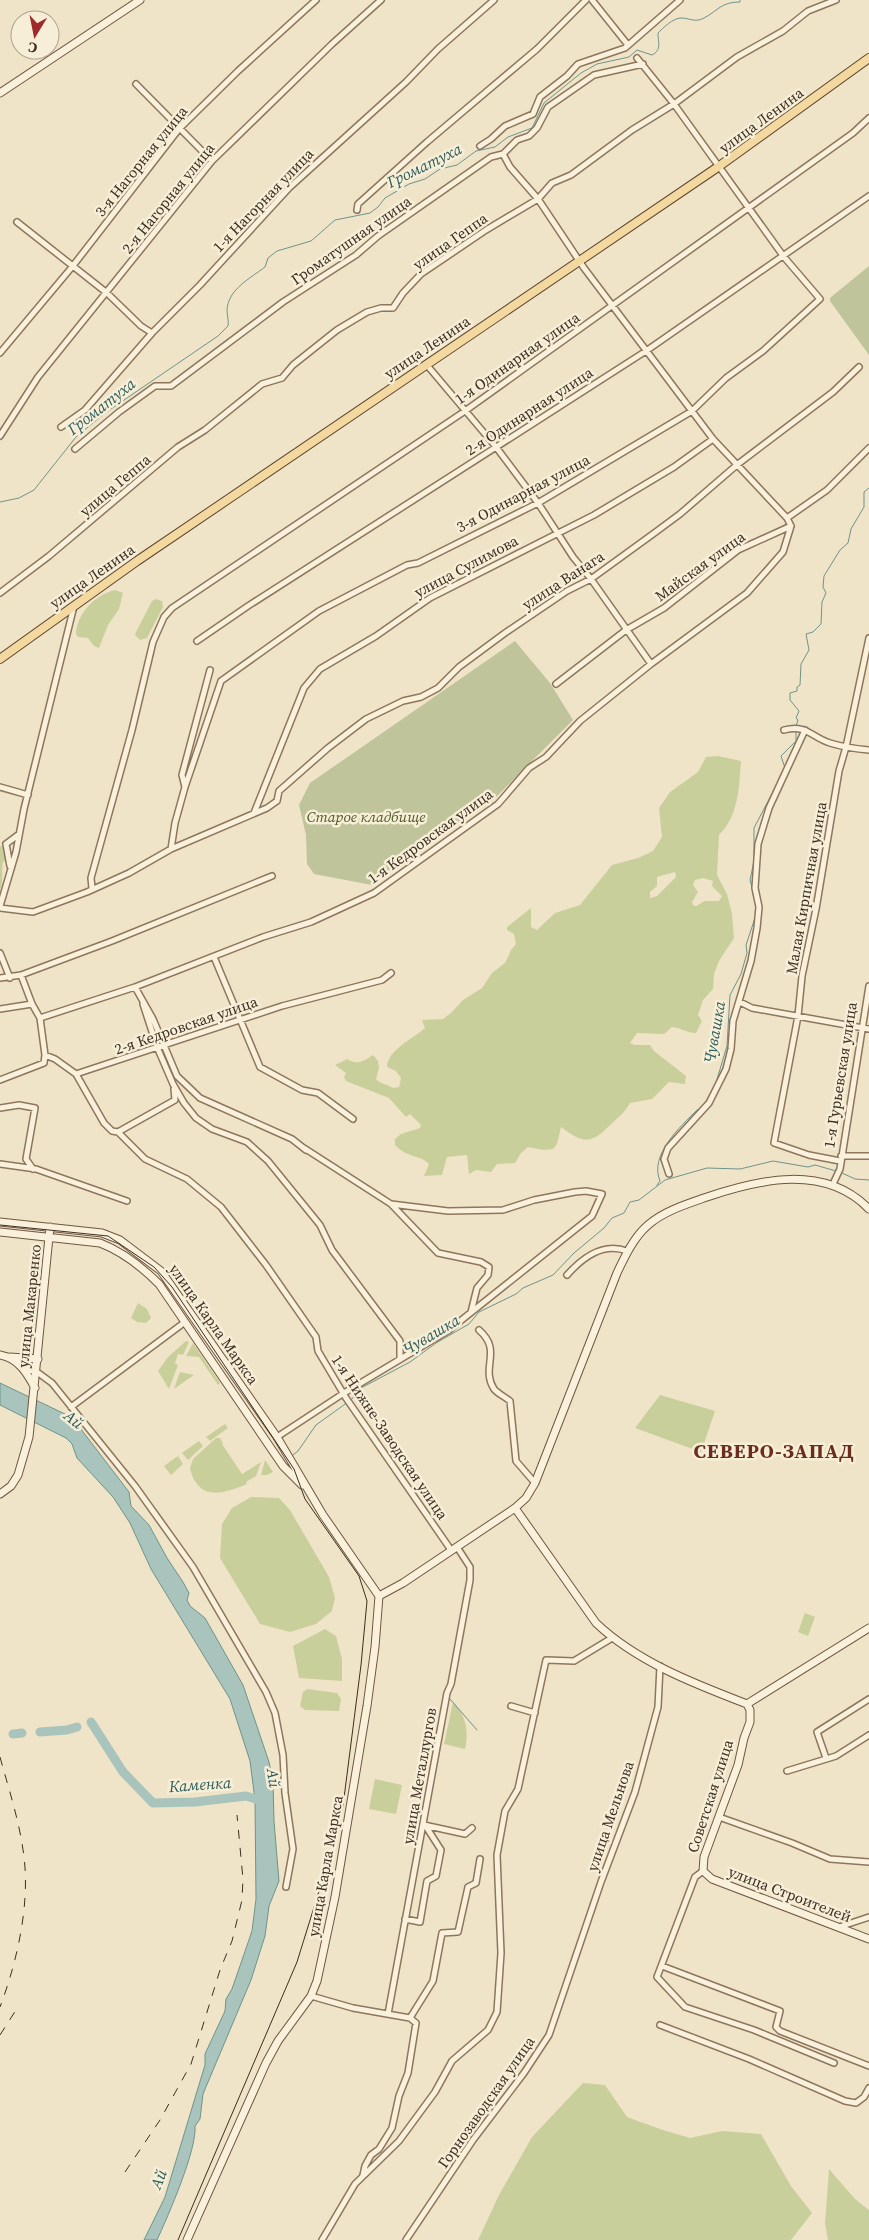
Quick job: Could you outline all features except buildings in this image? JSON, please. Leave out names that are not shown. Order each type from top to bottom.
[{"type":"main road","points":[[0,93],[140,0]]},
{"type":"main road","name":"улица Ленина","points":[[0,659],[74,605],[426,364],[718,168],[869,58]]},
{"type":"main road","points":[[379,1596],[403,1583],[454,1549],[515,1508],[526,1498],[535,1484],[627,1251],[647,1226],[660,1216],[735,1187],[788,1179],[833,1184],[858,1199],[869,1209]]},
{"type":"main road","name":"улица Карла Маркса","points":[[0,1222],[102,1233],[112,1236],[161,1270],[277,1437],[306,1488],[379,1596],[375,1647],[335,1897],[317,1981],[311,1996],[278,2041],[266,2063],[186,2240]]},
{"type":"main road","name":"улица Макаренко","points":[[0,1494],[11,1486],[18,1474],[29,1437],[50,1228]]},
{"type":"main road","name":"улица Карла Маркса","points":[[0,1232],[100,1243],[111,1247],[160,1284],[283,1466],[306,1488]]},
{"type":"main road","points":[[2,1356],[38,1359]]},
{"type":"main road","points":[[2,1356],[24,1369],[34,1390]]},
{"type":"main road","points":[[515,1508],[596,1623],[612,1638],[660,1666],[747,1704],[869,1628]]},
{"type":"main road","name":"Советская улица","points":[[703,1871],[704,1856],[738,1765],[750,1722],[750,1710],[747,1704]]},
{"type":"main road","name":"улица Строителей","points":[[703,1871],[712,1879],[869,1939]]},
{"type":"street","name":"3-я Нагорная улица","points":[[0,353],[72,267],[179,129],[238,71],[316,0]]},
{"type":"street","name":"2-я Нагорная улица","points":[[0,436],[38,377],[212,161],[332,44],[382,0]]},
{"type":"street","name":"1-я Нагорная улица","points":[[61,427],[85,410],[152,332],[200,285],[289,188],[406,82],[438,49],[494,0]]},
{"type":"street","points":[[357,210],[358,204],[427,142],[537,49],[586,0]]},
{"type":"street","points":[[592,0],[628,46]]},
{"type":"street","points":[[480,146],[505,126],[533,114],[540,96],[567,76],[578,64],[628,46],[680,0]]},
{"type":"street","name":"улица Геппа","points":[[0,593],[49,556],[178,447],[205,430],[262,384],[282,378],[337,330],[367,312],[381,308],[393,308],[403,293],[421,274],[486,230],[538,199],[552,183],[571,176],[632,130],[674,104],[737,57],[783,31],[808,11],[836,0]]},
{"type":"street","points":[[637,58],[674,104],[718,168],[749,207],[784,257]]},
{"type":"street","name":"Громатушная улица","points":[[75,450],[119,412],[155,386],[170,386],[283,302],[356,255],[378,236],[491,157],[503,154],[517,140],[528,136],[537,128],[548,107],[594,75],[643,64]]},
{"type":"street","points":[[136,84],[212,161]]},
{"type":"street","name":"1-я Одинарная улица","points":[[92,888],[90,878],[132,730],[153,642],[164,617],[172,608],[464,411],[854,133],[869,118]]},
{"type":"street","points":[[503,154],[510,168],[538,199],[579,262],[712,439],[738,464],[787,518],[791,526]]},
{"type":"street","name":"2-я Одинарная улица","points":[[197,641],[646,351],[784,257],[869,196]]},
{"type":"street","points":[[17,222],[106,293],[141,326],[152,332]]},
{"type":"street","name":"3-я Одинарная улица","points":[[186,787],[220,681],[319,611],[408,565],[418,563],[538,503],[692,411],[726,378],[763,351],[820,299],[784,257]]},
{"type":"street","points":[[426,364],[496,447],[538,503],[573,557],[591,579],[651,664]]},
{"type":"street","name":"улица Ванага","points":[[254,814],[277,801],[279,791],[328,748],[366,719],[403,700],[421,697],[438,688],[459,667],[505,633],[566,592],[591,579],[680,514],[738,464],[834,392],[859,367]]},
{"type":"street","name":"улица Сулимова","points":[[254,814],[304,688],[320,669],[376,636],[430,598],[559,533],[674,468],[712,439]]},
{"type":"street","points":[[787,518],[827,490],[869,448]]},
{"type":"street","name":"Майская улица","points":[[556,684],[626,630],[664,608],[738,550],[791,526]]},
{"type":"street","name":"1-я Кедровская улица","points":[[40,1018],[135,987],[263,937],[311,922],[374,893],[498,804],[529,768],[546,756],[580,722],[651,664],[748,594],[783,552],[791,526]]},
{"type":"street","points":[[74,605],[14,858],[10,866],[0,907],[33,912],[129,873],[171,849],[254,814]]},
{"type":"street","name":"Малая Кирпичная улица","points":[[841,1158],[809,1155],[774,1143],[798,1016],[802,976],[816,909],[839,771],[846,747],[869,638]]},
{"type":"street","points":[[171,849],[175,824],[186,787],[182,775],[210,670]]},
{"type":"street","points":[[784,730],[796,727],[828,743],[869,750]]},
{"type":"street","points":[[669,1174],[664,1159],[668,1148],[709,1103],[723,1075],[731,1049],[733,1021],[740,1002],[757,928],[759,907],[755,888],[758,844],[769,808],[805,730]]},
{"type":"street","points":[[0,787],[28,795]]},
{"type":"street","points":[[10,866],[3,844],[18,836]]},
{"type":"street","points":[[0,978],[20,975],[195,909],[272,876]]},
{"type":"street","points":[[0,953],[10,978]]},
{"type":"street","points":[[214,957],[239,1021],[260,1067],[302,1090],[318,1094],[352,1119]]},
{"type":"street","name":"2-я Кедровская улица","points":[[76,1074],[282,1006],[382,980],[391,973]]},
{"type":"street","points":[[0,1080],[44,1063],[45,1055],[40,1018],[20,975]]},
{"type":"street","name":"1-я Гурьевская улица","points":[[833,1184],[840,1169],[869,986]]},
{"type":"street","points":[[135,987],[173,1084],[196,1118],[212,1129],[247,1142],[268,1161],[320,1225],[332,1250],[400,1341],[400,1359]]},
{"type":"street","points":[[740,1002],[752,1008],[869,1029]]},
{"type":"street","points":[[0,1009],[32,1004]]},
{"type":"street","points":[[143,1004],[153,1019],[177,1076],[200,1098],[292,1139],[319,1159]]},
{"type":"street","points":[[45,1055],[56,1058],[76,1074]]},
{"type":"street","name":"1-я Нижне-Заводская улица","points":[[76,1074],[104,1123],[112,1131],[118,1132],[145,1159],[187,1179],[221,1207],[266,1264],[316,1337],[318,1351],[345,1395],[454,1549]]},
{"type":"street","points":[[118,1132],[175,1100],[173,1084]]},
{"type":"street","points":[[0,1108],[19,1105],[35,1108],[26,1159],[33,1169]]},
{"type":"street","points":[[304,1148],[391,1204],[438,1253],[481,1262],[489,1267],[488,1275],[477,1288],[471,1313]]},
{"type":"street","points":[[841,1158],[869,1156]]},
{"type":"street","points":[[0,1164],[33,1169],[127,1201]]},
{"type":"street","points":[[277,1437],[471,1313],[592,1216],[602,1194],[586,1191],[575,1192],[534,1200],[503,1210],[448,1211],[391,1204]]},
{"type":"street","points":[[567,1275],[578,1262],[605,1248],[616,1247],[627,1251]]},
{"type":"street","points":[[71,1407],[185,1322]]},
{"type":"street","points":[[479,1330],[487,1337],[493,1351],[490,1370],[495,1390],[510,1401],[516,1460],[535,1484]]},
{"type":"street","points":[[24,1369],[37,1372],[52,1383],[135,1486],[193,1567],[266,1692],[275,1712],[283,1755],[285,1793],[294,1849],[286,1887]]},
{"type":"street","name":"улица Металлургов","points":[[388,2014],[447,1693],[451,1684],[468,1598],[470,1567],[454,1549]]},
{"type":"street","points":[[322,2240],[355,2184],[399,2141],[435,2092],[452,2061],[488,2030],[497,2012],[501,1953],[497,1855],[505,1811],[518,1789],[546,1660],[574,1661],[612,1638]]},
{"type":"street","name":"улица Мельнова","points":[[570,1971],[635,1792],[658,1707],[660,1666]]},
{"type":"street","points":[[826,1758],[816,1732],[869,1699]]},
{"type":"street","points":[[511,1706],[535,1713]]},
{"type":"street","points":[[787,1771],[836,1756],[869,1735]]},
{"type":"street","points":[[719,1817],[792,1843],[830,1859],[856,1860],[869,1864]]},
{"type":"street","points":[[424,1825],[465,1834],[472,1828]]},
{"type":"street","points":[[405,1919],[420,1922],[427,1881],[436,1876],[441,1850],[424,1825]]},
{"type":"street","points":[[410,2018],[433,1981],[442,1933],[458,1932],[468,1887],[476,1883],[480,1859]]},
{"type":"street","name":"Советская улица","points":[[703,1871],[695,1877],[657,1977],[685,2007],[754,2030],[834,2063]]},
{"type":"street","points":[[839,1927],[869,1917]]},
{"type":"street","points":[[662,1966],[780,2011],[776,2027],[780,2032],[869,2066]]},
{"type":"street","name":"Горнозаводская улица","points":[[406,2240],[473,2140],[536,2057],[549,2035],[570,1971]]},
{"type":"street","points":[[311,1996],[353,2008],[410,2018],[416,2023],[408,2073],[398,2096],[392,2128],[379,2149],[371,2155],[364,2166],[363,2175]]},
{"type":"street","points":[[660,2025],[749,2059],[845,2101],[856,2103],[864,2097],[869,2088]]},
{"type":"green space","points":[[869,266],[869,355],[830,301],[830,298]]},
{"type":"green space","points":[[115,590],[123,593],[119,609],[108,625],[99,648],[94,646],[88,638],[78,637],[76,634],[77,626],[88,606],[101,596]]},
{"type":"green space","points":[[156,599],[162,601],[163,607],[147,638],[140,640],[135,635],[136,632],[152,601]]},
{"type":"green space","name":"Старое кладбище","points":[[515,641],[550,683],[573,720],[492,801],[372,885],[314,874],[307,864],[306,835],[299,805],[310,783]]},
{"type":"green space","points":[[718,756],[741,761],[737,800],[731,819],[719,835],[717,875],[727,894],[732,914],[734,938],[719,961],[714,974],[713,989],[703,1000],[698,1015],[702,1021],[696,1033],[672,1027],[664,1034],[637,1033],[630,1043],[650,1045],[654,1051],[686,1076],[685,1084],[669,1082],[652,1099],[630,1103],[623,1113],[596,1137],[591,1139],[580,1139],[561,1127],[557,1144],[553,1149],[544,1150],[528,1147],[521,1153],[515,1163],[497,1164],[491,1172],[476,1170],[469,1174],[467,1155],[447,1157],[442,1175],[424,1176],[429,1164],[404,1152],[395,1145],[395,1139],[401,1134],[420,1128],[421,1125],[410,1114],[406,1117],[389,1098],[346,1081],[344,1077],[346,1073],[335,1065],[347,1059],[360,1062],[373,1055],[378,1061],[379,1068],[376,1079],[393,1088],[399,1087],[401,1078],[396,1071],[387,1067],[392,1055],[425,1028],[422,1020],[443,1019],[463,1000],[482,988],[492,973],[505,963],[516,944],[514,934],[507,930],[507,927],[531,908],[531,927],[537,930],[555,913],[580,905],[612,865],[638,858],[653,851],[662,837],[659,808],[670,792],[698,772],[706,757]],"holes":[[[675,872],[676,877],[657,896],[650,898],[650,892],[657,886],[657,877]],[[703,878],[713,881],[712,886],[722,896],[719,901],[705,901],[696,906],[692,902],[698,892],[693,885],[695,880]]]},
{"type":"green space","points":[[0,846],[4,847],[7,861],[3,862],[0,891]]},
{"type":"green space","points":[[138,1303],[147,1309],[151,1318],[146,1323],[137,1322],[131,1318]]},
{"type":"green space","points":[[186,1341],[189,1342],[183,1355],[178,1354],[175,1363],[178,1365],[169,1389],[158,1371],[168,1357]]},
{"type":"green space","points":[[193,1343],[220,1383],[218,1385],[199,1357],[186,1356]]},
{"type":"green space","points":[[180,1372],[194,1375],[174,1389]]},
{"type":"green space","points":[[660,1395],[715,1411],[701,1452],[635,1428]]},
{"type":"green space","points":[[225,1424],[228,1428],[210,1441],[206,1437]]},
{"type":"green space","points":[[216,1438],[220,1438],[242,1474],[261,1462],[256,1476],[246,1482],[247,1484],[221,1492],[212,1492],[205,1491],[194,1479],[190,1468],[193,1459]]},
{"type":"green space","points":[[199,1441],[203,1446],[188,1460],[182,1453]]},
{"type":"green space","points":[[178,1456],[183,1464],[171,1475],[164,1466]]},
{"type":"green space","points":[[265,1460],[273,1472],[261,1475]]},
{"type":"green space","points":[[251,1497],[279,1498],[290,1510],[329,1577],[335,1598],[332,1611],[316,1624],[290,1632],[260,1624],[220,1558],[222,1524],[232,1508]]},
{"type":"green space","points":[[805,1613],[815,1617],[808,1636],[798,1632]]},
{"type":"green space","points":[[325,1629],[336,1636],[342,1659],[342,1681],[299,1678],[293,1646]]},
{"type":"green space","points":[[307,1689],[337,1693],[341,1699],[339,1711],[305,1710],[300,1706],[303,1692]]},
{"type":"green space","points":[[453,1702],[464,1718],[467,1736],[465,1749],[444,1744]]},
{"type":"green space","points":[[375,1779],[402,1785],[396,1814],[369,1809]]},
{"type":"green space","points":[[583,2083],[605,2085],[627,2117],[690,2138],[722,2131],[761,2134],[791,2186],[812,2213],[791,2240],[478,2240],[499,2195],[532,2137]]},
{"type":"green space","points":[[829,2169],[855,2199],[869,2210],[869,2240],[828,2240],[825,2224]]},
{"type":"water","points":[[0,1383],[65,1414],[77,1424],[129,1492],[131,1506],[149,1525],[189,1593],[187,1600],[190,1606],[205,1618],[243,1685],[269,1762],[273,1782],[279,1881],[269,1906],[265,1936],[251,1980],[203,2094],[200,2119],[195,2126],[187,2166],[157,2240],[144,2240],[165,2197],[205,2065],[205,2054],[225,2011],[226,1999],[232,1989],[252,1931],[256,1899],[255,1800],[250,1761],[230,1699],[151,1569],[130,1523],[113,1497],[77,1458],[72,1444],[66,1438],[0,1405]]},
{"type":"waterway","name":"Громатуха","points":[[0,502],[19,498],[34,490],[76,437],[105,413],[218,336],[228,326],[227,310],[231,296],[241,285],[265,267],[268,258],[277,251],[311,241],[335,220],[370,213],[385,198],[409,184],[425,179],[440,169],[457,165],[476,151],[495,147],[508,137],[532,128],[544,103],[581,73],[597,64],[629,57],[637,50],[652,55],[659,46],[658,33],[668,24],[681,18],[701,19],[728,3],[740,2],[740,0]]},
{"type":"waterway","name":"Чувашка","points":[[796,726],[798,720],[796,718],[799,711],[790,700],[790,693],[797,691],[797,687],[800,685],[801,664],[809,650],[806,634],[813,632],[821,624],[822,602],[826,593],[823,587],[824,576],[840,550],[848,543],[851,529],[864,507],[864,492],[869,488]]},
{"type":"waterway","name":"Чувашка","points":[[785,768],[781,756],[796,741],[796,730]]},
{"type":"waterway","name":"Чувашка","points":[[756,902],[750,880],[754,861],[754,828],[776,786]]},
{"type":"waterway","name":"Чувашка","points":[[715,1086],[727,1046],[730,995],[741,974],[747,953],[746,945],[755,918]]},
{"type":"waterway","name":"Чувашка","points":[[703,1106],[709,1096]]},
{"type":"waterway","name":"Чувашка","points":[[657,1185],[660,1181],[658,1171],[662,1152],[682,1125],[697,1110],[701,1109]]},
{"type":"waterway","name":"Чувашка","points":[[351,1400],[361,1388],[410,1362],[436,1343],[469,1324],[479,1312],[516,1294],[523,1288],[553,1275],[574,1253],[604,1228],[612,1218],[624,1213],[630,1202],[639,1200],[665,1180],[707,1168],[740,1169],[773,1161],[808,1167],[815,1165],[836,1171]]},
{"type":"waterway","points":[[840,1172],[855,1179],[869,1180]]},
{"type":"waterway","name":"Чувашка","points":[[293,1455],[298,1451],[316,1425],[348,1402]]},
{"type":"waterway","points":[[450,1699],[477,1730]]},
{"type":"waterway","name":"Каменка","points":[[91,1722],[123,1772],[153,1803],[195,1802],[246,1796],[262,1801]]},
{"type":"waterway","name":"Каменка","points":[[40,1732],[67,1730],[77,1727]]},
{"type":"waterway","name":"Каменка","points":[[13,1734],[22,1733]]},
{"type":"tram line","points":[[0,1225],[108,1236],[154,1267],[172,1287],[294,1469],[305,1499],[359,1576],[367,1601],[361,1665],[343,1806],[338,1830],[297,1962],[178,2240]]},
{"type":"railway","points":[[0,1757],[20,1832],[25,1875],[24,1914],[21,1933],[12,1971],[0,2007]]},
{"type":"railway","points":[[125,2172],[160,2120],[191,2064],[220,1970],[232,1941],[242,1900],[243,1879],[237,1815]]},
{"type":"railway","points":[[0,2035],[16,2010]]},
{"type":"district","name":"СЕВЕРО-ЗАПАД","points":[[774,1451]]},
{"type":"water label","name":"Ай","points":[[74,1419]]},
{"type":"water label","name":"Ай","points":[[274,1778]]},
{"type":"water label","name":"Ай","points":[[158,2179]]}]
